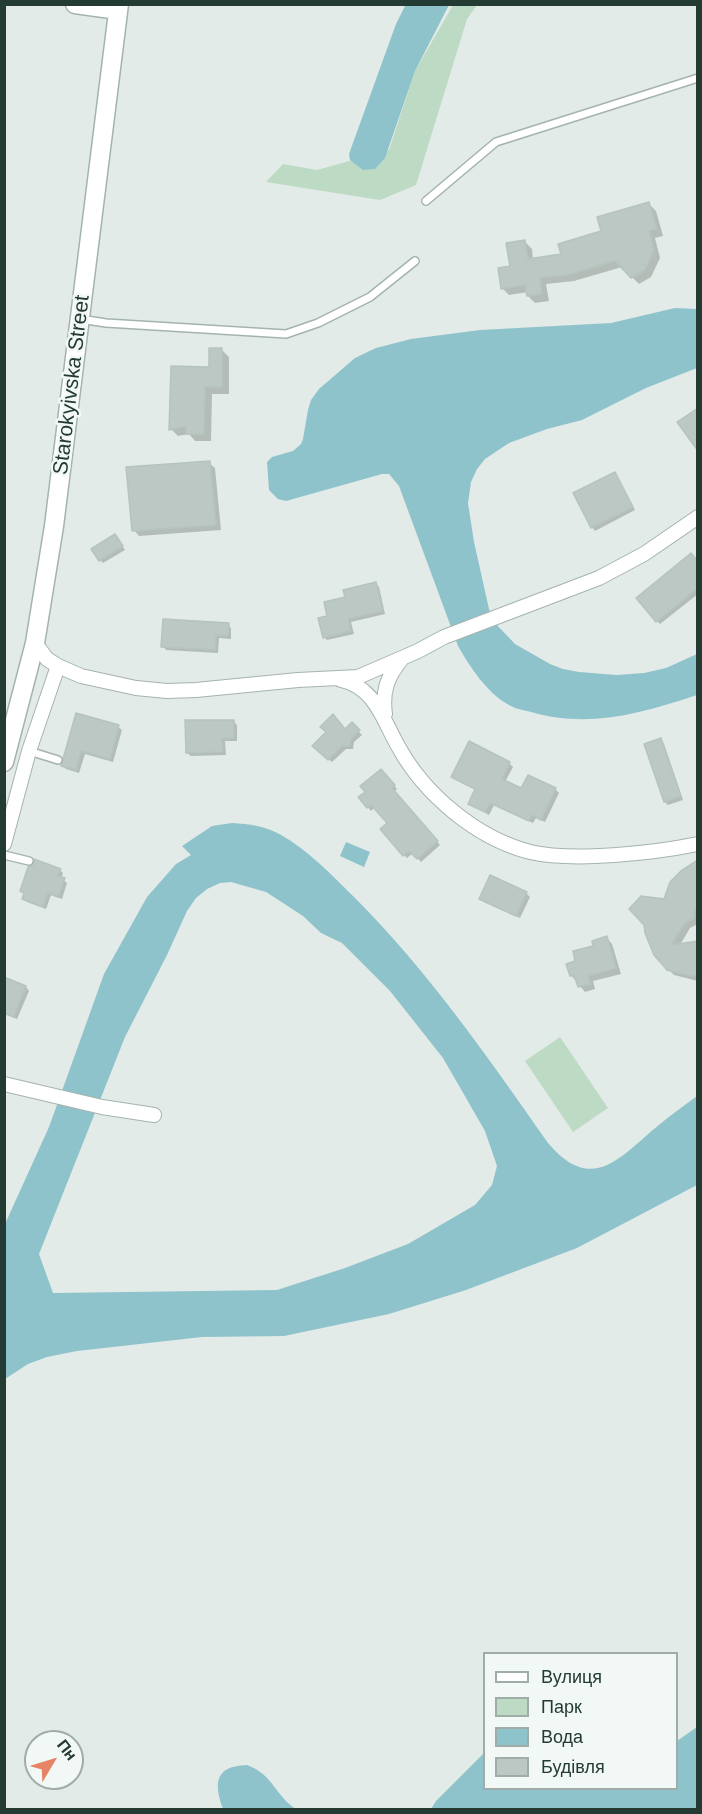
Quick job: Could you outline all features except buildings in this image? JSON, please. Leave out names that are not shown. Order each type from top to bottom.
[{"type":"street","points":[[75,4],[119,7]]},
{"type":"street","name":"Starokyivska Street","points":[[4,762],[35,643],[54,526],[119,7]]},
{"type":"street","points":[[35,643],[46,660],[58,666],[81,676],[136,688],[168,691],[206,690],[315,678],[358,677],[444,637],[599,578],[624,566],[698,517]]},
{"type":"street","points":[[385,719],[383,701],[385,686],[388,677],[402,658]]},
{"type":"street","points":[[4,844],[29,751],[58,666]]},
{"type":"street","points":[[315,678],[339,679],[356,685],[372,698],[385,719],[397,746],[409,764],[438,797],[474,826],[514,847],[551,855],[588,856],[698,844]]},
{"type":"street","points":[[4,1084],[124,1111],[154,1115]]},
{"type":"lane","points":[[426,201],[496,142],[698,78]]},
{"type":"lane","points":[[80,319],[106,323],[286,334],[318,323],[370,297],[415,261]]},
{"type":"lane","points":[[29,751],[58,760]]},
{"type":"lane","points":[[4,855],[29,861]]},
{"type":"green space","points":[[453,5],[477,5],[467,19],[416,185],[380,200],[266,182],[283,164],[317,170],[389,150],[415,71]]},
{"type":"green space","points":[[560,1037],[608,1108],[573,1132],[525,1061]]},
{"type":"water","points":[[406,4],[449,5],[415,71],[385,158],[375,169],[363,170],[350,160],[349,154],[396,24]]},
{"type":"water","points":[[675,308],[697,309],[697,368],[646,388],[582,420],[547,429],[509,443],[485,459],[477,469],[471,482],[468,503],[489,609],[495,623],[515,644],[563,669],[617,675],[644,673],[666,668],[697,654],[697,695],[636,713],[594,719],[552,717],[511,706],[486,687],[458,646],[399,486],[389,474],[286,501],[278,499],[269,490],[267,462],[272,457],[293,451],[301,444],[311,400],[319,389],[355,358],[376,348],[411,339],[480,330],[611,323]]},
{"type":"water","points":[[232,823],[269,829],[301,848],[328,872],[381,925],[432,985],[480,1047],[548,1143],[564,1159],[579,1167],[593,1169],[606,1165],[619,1158],[697,1096],[697,1185],[577,1248],[466,1290],[389,1314],[284,1336],[202,1337],[77,1351],[47,1357],[28,1364],[5,1379],[5,1224],[49,1127],[104,974],[147,897],[176,864],[191,855],[182,846],[212,826]],"holes":[[[231,882],[266,892],[303,916],[321,933],[342,943],[390,991],[443,1058],[485,1131],[497,1166],[492,1185],[475,1205],[408,1244],[277,1290],[53,1293],[39,1254],[125,1037],[187,911],[196,898],[207,889],[220,883]]]},
{"type":"water","points":[[346,842],[370,852],[364,867],[340,856]]},
{"type":"water","points":[[697,1727],[697,1809],[431,1809],[436,1801],[483,1754],[483,1790],[678,1790],[678,1740]]},
{"type":"water","points":[[247,1765],[263,1774],[283,1798],[296,1809],[223,1809],[218,1792],[219,1778],[228,1769]]}]
